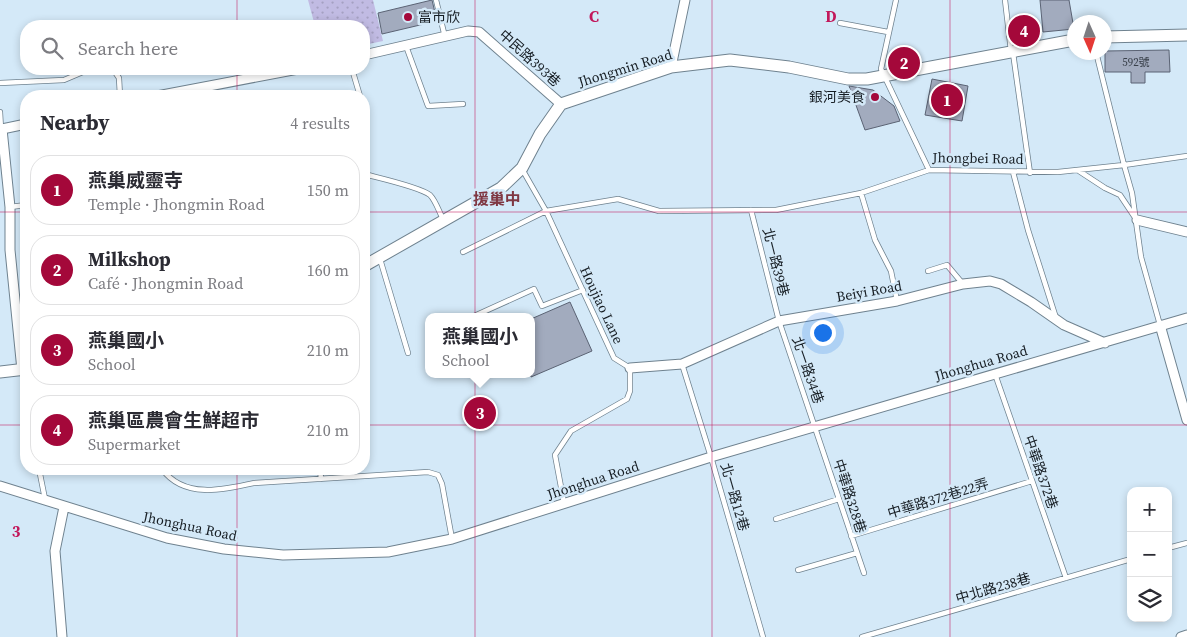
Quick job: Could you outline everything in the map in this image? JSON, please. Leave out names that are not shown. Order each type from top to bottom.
[{"type":"street","points":[[671,67],[685,0]]},
{"type":"street","name":"中民路393巷","points":[[370,54],[468,31],[479,32],[561,104]]},
{"type":"street","points":[[1112,37],[1187,35]]},
{"type":"street","name":"Jhongmin Road","points":[[561,104],[671,67],[730,60],[789,67],[848,79],[867,79],[1067,41]]},
{"type":"street","points":[[218,90],[275,75]]},
{"type":"street","points":[[370,263],[443,219],[501,188],[522,168],[540,134],[561,104]]},
{"type":"street","points":[[20,125],[1,129],[10,207],[10,250],[20,336]]},
{"type":"street","points":[[1137,220],[1187,232]]},
{"type":"street","name":"Beiyi Road","points":[[630,368],[682,364],[779,320],[897,301],[963,284],[990,282],[1001,284],[1056,320],[1105,343]]},
{"type":"street","name":"Jhonghua Road","points":[[0,486],[167,538],[224,549],[283,555],[388,552],[452,539],[711,457],[1187,318]]},
{"type":"street","points":[[1160,325],[1187,420]]},
{"type":"street","points":[[0,372],[20,370]]},
{"type":"street","points":[[62,637],[55,551],[64,507]]},
{"type":"street","points":[[1181,637],[1187,635]]},
{"type":"lane","points":[[436,0],[445,37]]},
{"type":"lane","points":[[896,0],[881,68],[883,76],[929,170]]},
{"type":"lane","points":[[1005,0],[1030,173]]},
{"type":"lane","points":[[840,23],[888,32]]},
{"type":"lane","points":[[406,46],[428,106],[463,104]]},
{"type":"lane","points":[[1098,60],[1137,220],[1140,256],[1160,325]]},
{"type":"lane","points":[[0,83],[64,80],[76,75]]},
{"type":"lane","points":[[117,75],[120,90]]},
{"type":"lane","points":[[354,75],[358,90]]},
{"type":"lane","points":[[0,112],[1,129]]},
{"type":"lane","name":"Jhongbei Road","points":[[463,252],[546,211],[618,199],[659,211],[776,210],[861,193],[929,170],[1030,173],[1079,171],[1187,156]]},
{"type":"lane","name":"Houjiao Lane","points":[[522,168],[546,211],[614,358],[630,368]]},
{"type":"lane","points":[[1079,171],[1105,188],[1120,195],[1137,220]]},
{"type":"lane","points":[[1013,172],[1028,230],[1056,320]]},
{"type":"lane","points":[[370,176],[421,189],[432,197],[443,219]]},
{"type":"lane","points":[[861,193],[876,240],[891,271],[897,301]]},
{"type":"lane","points":[[10,207],[20,206]]},
{"type":"lane","name":"北一路39巷","points":[[751,210],[779,320]]},
{"type":"lane","points":[[380,257],[408,353]]},
{"type":"lane","points":[[928,271],[947,265],[963,284]]},
{"type":"lane","points":[[481,313],[534,289],[542,306],[582,290]]},
{"type":"lane","name":"北一路34巷","points":[[779,320],[816,426]]},
{"type":"lane","name":"北一路12巷","points":[[682,364],[763,637]]},
{"type":"lane","points":[[564,503],[555,455],[571,431],[627,399],[630,391],[630,368]]},
{"type":"lane","name":"中華路372巷","points":[[994,374],[1066,578]]},
{"type":"lane","name":"中華路328巷","points":[[816,426],[864,573]]},
{"type":"lane","points":[[168,475],[175,482],[192,490],[229,489],[254,484],[428,472],[438,475],[442,484],[452,539]]},
{"type":"lane","points":[[40,475],[45,500]]},
{"type":"lane","points":[[321,475],[321,479]]},
{"type":"lane","name":"中華路372巷22弄","points":[[851,536],[1032,481]]},
{"type":"lane","points":[[776,519],[839,499]]},
{"type":"lane","points":[[1172,547],[1187,543]]},
{"type":"lane","points":[[798,570],[857,553]]},
{"type":"lane","name":"中北路238巷","points":[[862,637],[1127,561]]},
{"type":"shaded area","points":[[308,0],[373,0],[383,41],[370,44],[370,20],[313,20]]},
{"type":"building","name":"富市欣","points":[[432,0],[437,21],[382,34],[378,13]]},
{"type":"building","points":[[1040,0],[1069,0],[1072,15],[1067,15],[1067,30],[1043,32]]},
{"type":"building","points":[[1169,50],[1170,72],[1145,72],[1145,83],[1131,83],[1131,72],[1105,72],[1105,60],[1112,60],[1112,51]]},
{"type":"building","points":[[932,79],[968,86],[962,121],[925,115]]},
{"type":"building","points":[[849,86],[873,90],[894,106],[900,121],[865,130]]},
{"type":"building","points":[[570,302],[592,351],[535,375],[535,317]]},
{"type":"place","name":"富市欣","points":[[408,17]]},
{"type":"place","name":"燕巢區農會生鮮超市","points":[[1024,31]]},
{"type":"place","name":"Milkshop","points":[[904,63]]},
{"type":"place","name":"銀河美食","points":[[875,97]]},
{"type":"place","name":"燕巢威靈寺","points":[[947,100]]},
{"type":"place","name":"燕巢國小","points":[[480,413]]},
{"type":"district","name":"援巢中","points":[[497,199]]}]
